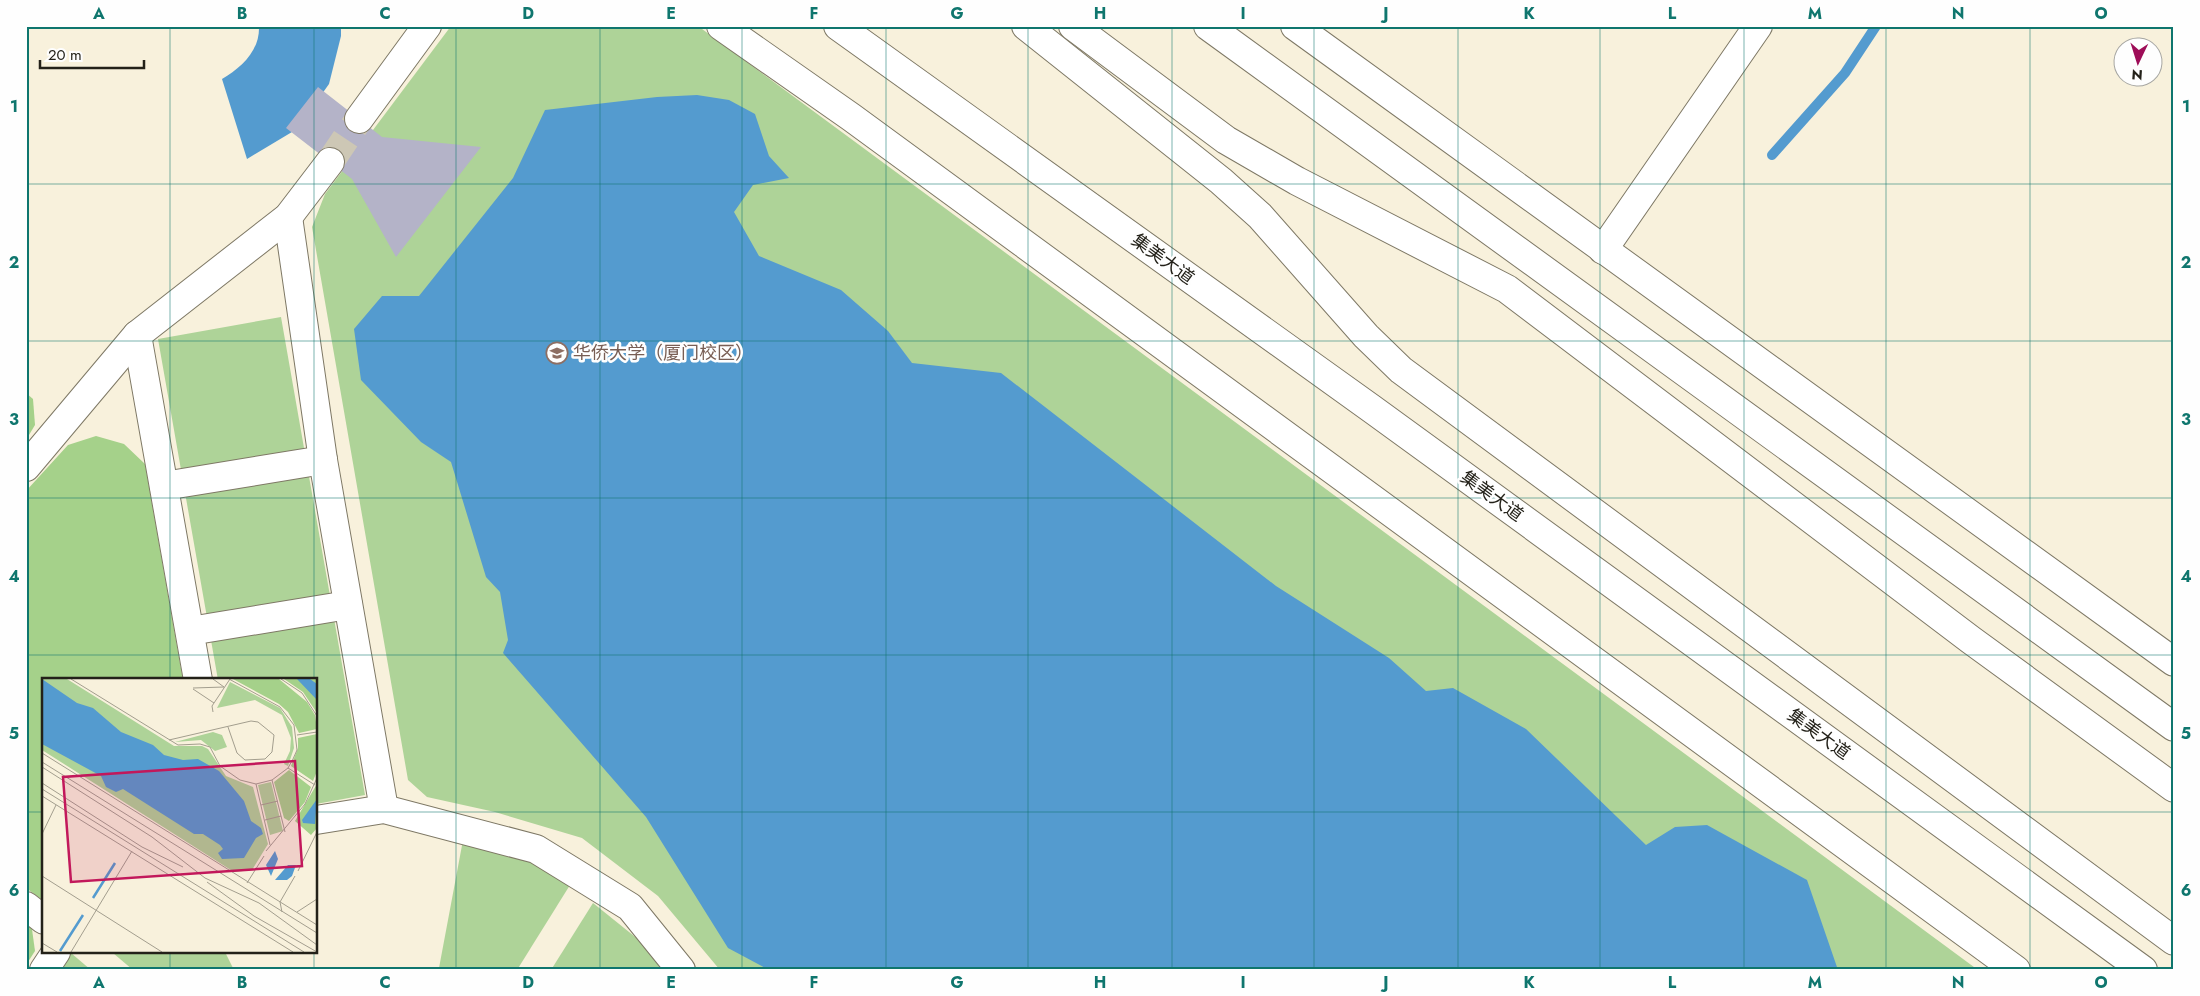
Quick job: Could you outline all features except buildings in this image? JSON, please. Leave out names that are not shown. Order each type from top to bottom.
[{"type":"main road","points":[[359,119],[427,26]]},
{"type":"main road","points":[[721,26],[851,117],[2016,970]]},
{"type":"main road","name":"集美大道","points":[[838,26],[1372,409],[2143,970]]},
{"type":"main road","points":[[1026,26],[1221,180],[1260,216],[1366,336],[1401,370],[2174,941]]},
{"type":"main road","points":[[1073,26],[1226,140],[1297,181],[1507,289],[1971,640],[2174,788]]},
{"type":"main road","points":[[1208,26],[2174,727]]},
{"type":"main road","points":[[1295,26],[2174,662]]},
{"type":"main road","points":[[1603,250],[1758,26]]},
{"type":"main road","points":[[26,467],[137,335],[288,217],[330,162]]},
{"type":"main road","points":[[288,217],[323,460],[384,809]]},
{"type":"main road","points":[[137,335],[198,678]]},
{"type":"main road","points":[[164,486],[323,460]]},
{"type":"main road","points":[[190,631],[348,605]]},
{"type":"main road","points":[[318,820],[384,809],[536,849],[630,908],[682,970]]},
{"type":"main road","points":[[26,906],[42,918]]},
{"type":"main road","points":[[44,970],[55,954]]},
{"type":"green space","name":"华侨大学（厦门校区）","points":[[451,26],[698,26],[1978,970],[720,970],[658,896],[582,838],[495,812],[427,797],[408,780],[312,227],[325,194]]},
{"type":"green space","points":[[281,317],[365,795],[318,804],[318,678],[218,678],[158,339]]},
{"type":"green space","points":[[26,393],[33,399],[35,425],[26,440]]},
{"type":"green space","points":[[96,436],[124,444],[145,464],[183,678],[42,678],[42,900],[26,888],[26,491],[68,445]]},
{"type":"green space","points":[[463,840],[522,856],[570,885],[517,970],[439,968]]},
{"type":"green space","points":[[593,903],[639,940],[663,970],[551,970]]},
{"type":"green space","points":[[26,919],[31,922],[35,951],[26,965]]},
{"type":"green space","points":[[72,954],[91,970],[61,970]]},
{"type":"green space","points":[[114,954],[226,954],[234,970],[133,970]]},
{"type":"water","points":[[259,26],[341,26],[341,36],[329,84],[297,129],[247,159],[222,79],[236,70],[253,51]]},
{"type":"water","points":[[697,95],[729,100],[755,114],[769,156],[789,178],[753,185],[734,212],[759,256],[841,290],[888,331],[912,363],[1001,373],[1276,586],[1389,658],[1426,691],[1453,688],[1526,729],[1646,845],[1675,827],[1707,825],[1807,880],[1838,970],[769,970],[728,948],[646,817],[503,653],[508,640],[500,592],[486,577],[451,462],[421,442],[361,380],[354,329],[382,296],[419,296],[513,178],[545,110],[657,97]]},
{"type":"waterway","points":[[1772,155],[1845,73],[1876,26]]},
{"type":"tunnel","points":[[330,162],[359,119]]},
{"type":"place","name":"华侨大学（厦门校区）","points":[[557,353]]}]
